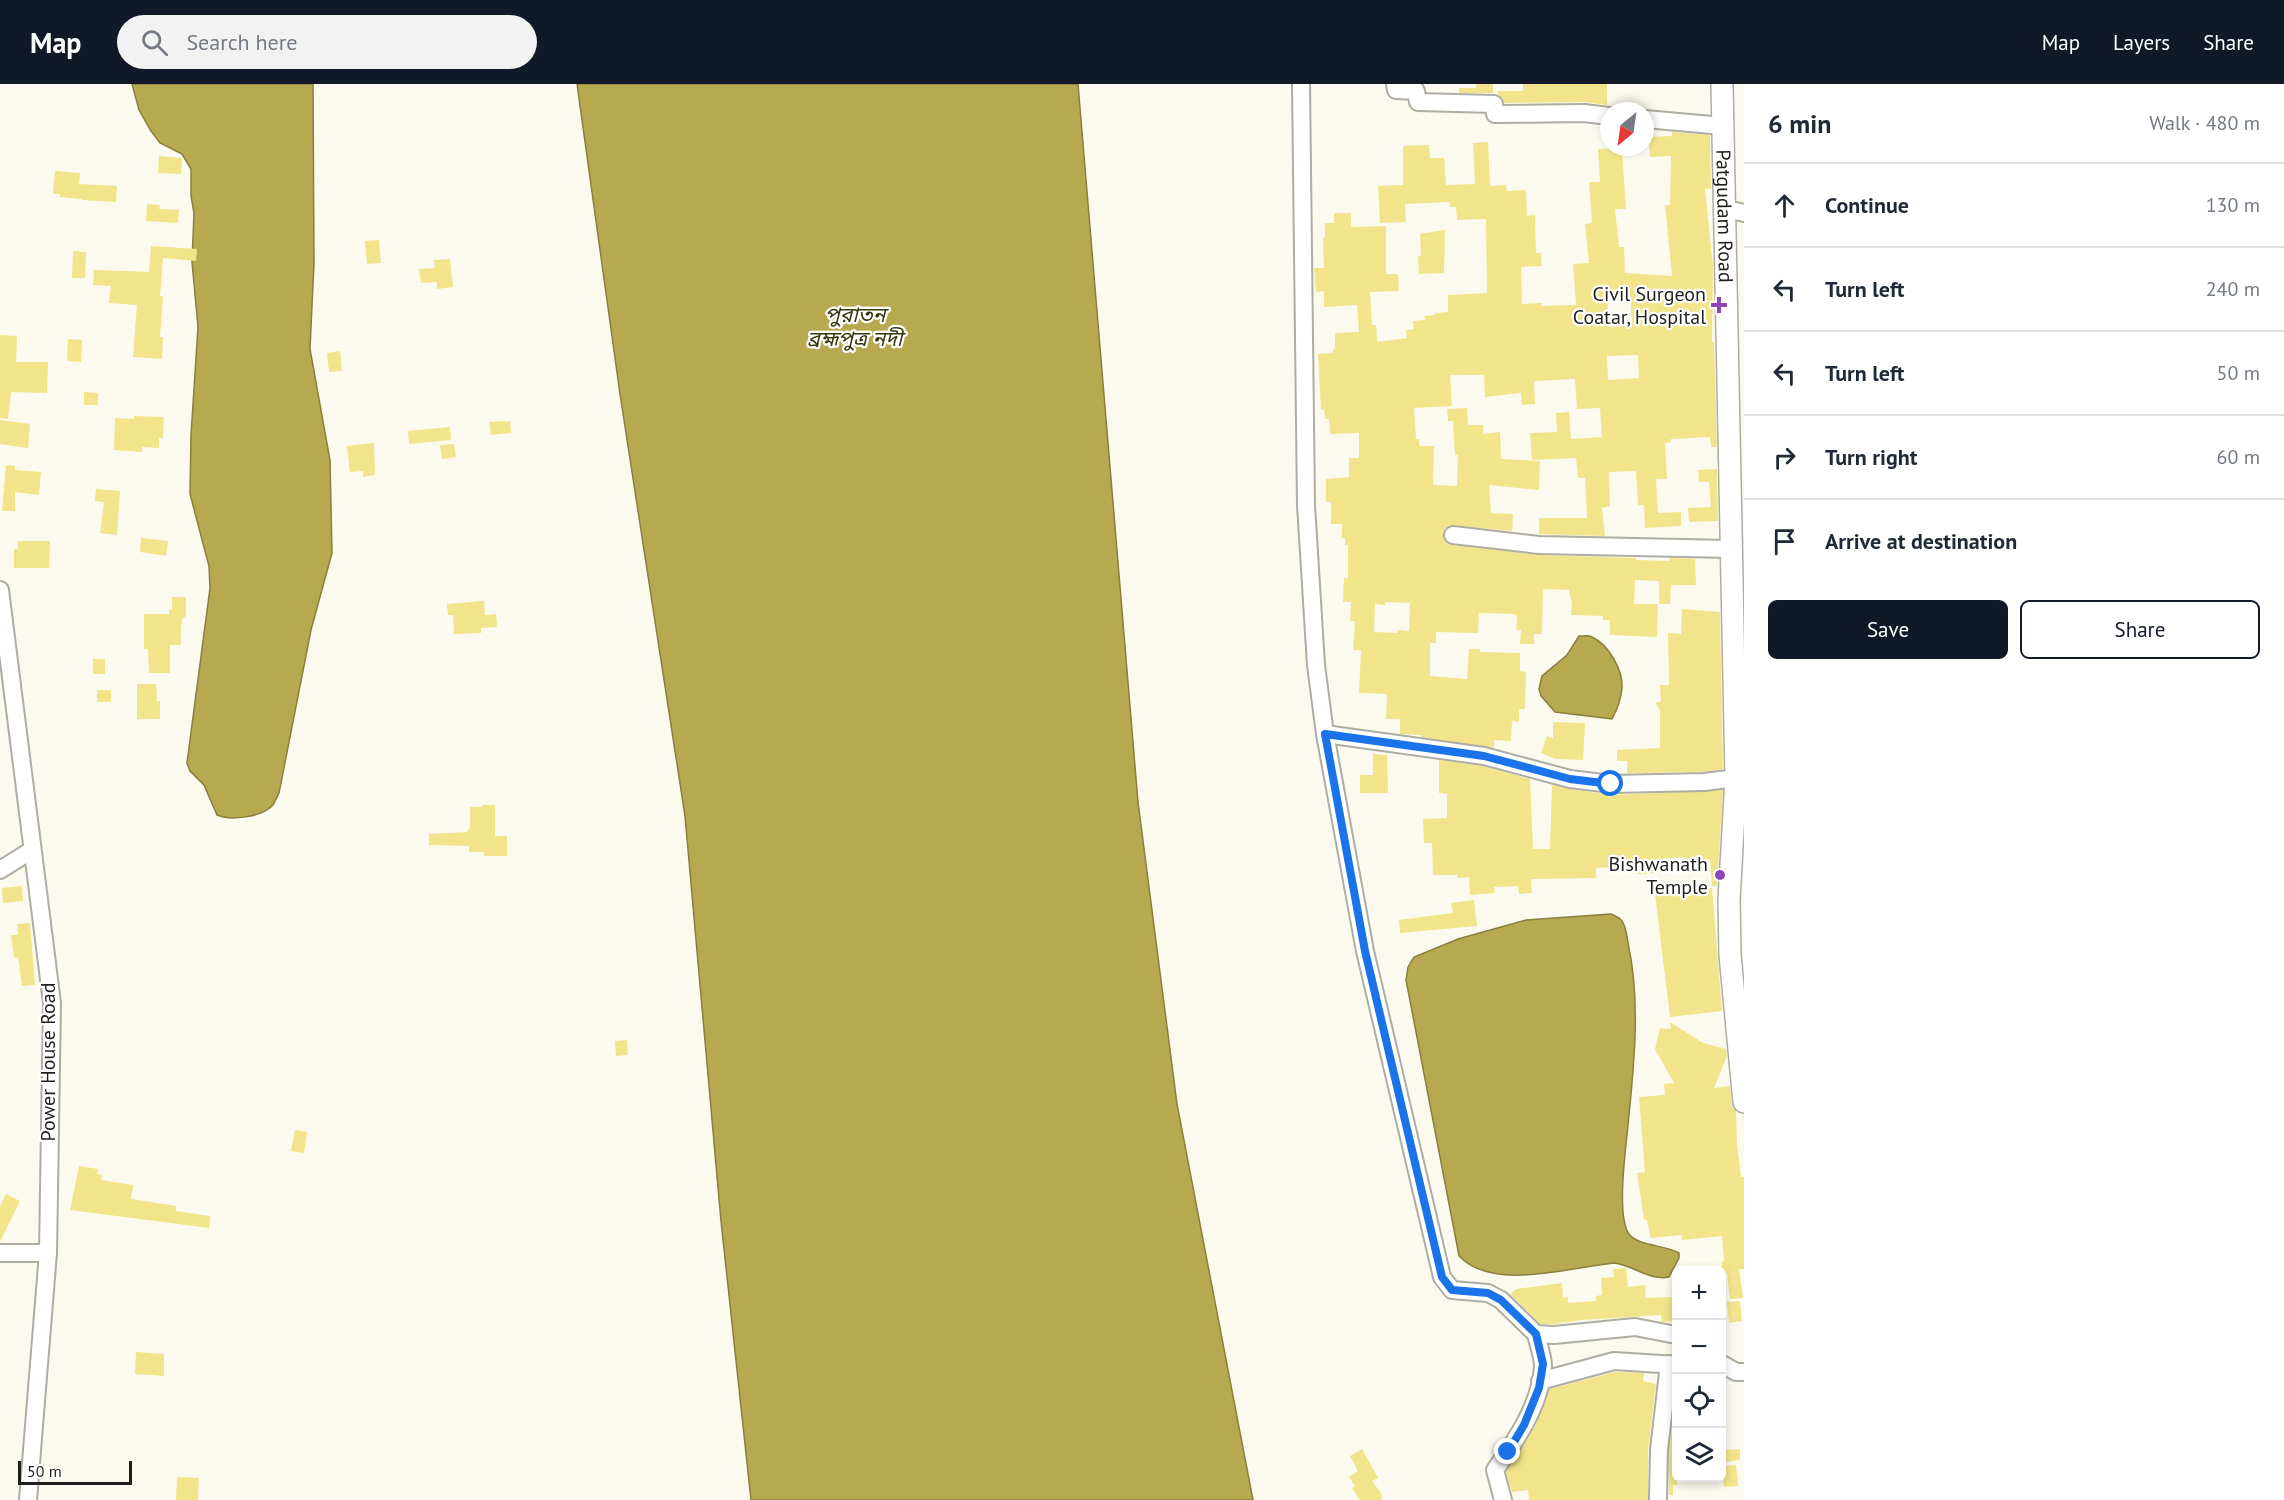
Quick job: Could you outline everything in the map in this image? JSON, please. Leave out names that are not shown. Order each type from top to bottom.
[{"type":"main road","name":"Patgudam Road","points":[[1722,84],[1723,126],[1735,211],[1730,549],[1738,854],[1729,900],[1730,955],[1744,1102]]},
{"type":"street","points":[[1301,84],[1306,505],[1316,665],[1325,734],[1365,951],[1442,1277],[1452,1290],[1488,1293],[1501,1300],[1536,1334],[1543,1364],[1540,1382],[1524,1425],[1495,1470],[1503,1500]]},
{"type":"street","points":[[1395,84],[1396,90],[1416,91],[1418,102],[1494,104],[1495,114],[1600,115]]},
{"type":"street","points":[[1654,120],[1723,126]]},
{"type":"street","points":[[1453,535],[1539,545],[1730,549]]},
{"type":"street","name":"Power House Road","points":[[0,590],[52,1003],[48,1253],[28,1500]]},
{"type":"street","points":[[1325,734],[1484,756],[1570,779],[1611,784],[1704,782],[1738,794]]},
{"type":"street","points":[[0,870],[32,850]]},
{"type":"street","points":[[0,1253],[48,1253]]},
{"type":"street","points":[[1536,1334],[1554,1335],[1635,1327],[1672,1334]]},
{"type":"street","points":[[1540,1382],[1614,1361],[1672,1365]]},
{"type":"street","points":[[1658,1500],[1659,1450],[1672,1371]]},
{"type":"water","points":[[132,84],[313,84],[314,263],[310,349],[330,460],[332,553],[311,630],[279,793],[267,810],[246,817],[230,818],[217,815],[204,785],[190,771],[187,763],[210,588],[209,566],[190,494],[191,435],[198,327],[192,262],[194,213],[191,196],[191,169],[182,154],[160,143],[151,131],[139,110]]},
{"type":"water","name":"পুরাতন ব্রহ্মপুত্র নদী","points":[[577,84],[1078,84],[1138,802],[1177,1104],[1253,1500],[751,1500],[721,1221],[685,816],[620,394]]},
{"type":"water","points":[[1579,636],[1589,636],[1598,641],[1609,652],[1617,666],[1622,688],[1612,719],[1555,712],[1541,696],[1539,689],[1542,676],[1567,655]]},
{"type":"water","points":[[1611,914],[1623,923],[1632,965],[1635,1011],[1634,1057],[1622,1197],[1623,1212],[1625,1225],[1633,1238],[1679,1253],[1679,1258],[1675,1266],[1672,1266],[1669,1277],[1655,1277],[1614,1263],[1533,1274],[1492,1273],[1474,1267],[1459,1256],[1406,980],[1408,967],[1414,957],[1458,939],[1526,920]]},
{"type":"building","points":[[1476,84],[1493,84],[1493,93],[1459,93],[1459,88],[1476,88]]},
{"type":"building","points":[[1523,84],[1607,84],[1607,102],[1600,102],[1600,104],[1584,102],[1504,103],[1498,94],[1498,91],[1523,91]]},
{"type":"building","points":[[1672,132],[1710,135],[1711,189],[1705,188],[1713,267],[1712,342],[1714,342],[1717,447],[1711,447],[1710,437],[1671,439],[1671,442],[1665,443],[1667,479],[1656,479],[1658,513],[1681,512],[1681,526],[1645,528],[1644,505],[1638,505],[1636,471],[1609,472],[1610,506],[1602,508],[1605,536],[1539,534],[1539,518],[1587,518],[1585,478],[1578,478],[1576,458],[1532,460],[1530,433],[1557,432],[1556,413],[1569,412],[1571,439],[1602,437],[1600,408],[1577,409],[1575,379],[1534,381],[1535,404],[1522,405],[1521,393],[1485,397],[1484,375],[1450,375],[1452,406],[1414,408],[1416,439],[1419,439],[1419,446],[1434,446],[1433,485],[1457,486],[1458,455],[1455,455],[1453,421],[1448,421],[1447,409],[1467,408],[1468,425],[1483,425],[1483,434],[1500,432],[1501,459],[1540,461],[1539,490],[1489,485],[1491,513],[1513,514],[1512,531],[1449,525],[1443,534],[1447,544],[1539,555],[1670,561],[1670,558],[1695,559],[1696,585],[1671,585],[1670,604],[1659,604],[1659,581],[1635,580],[1634,604],[1658,604],[1657,637],[1610,635],[1610,620],[1603,620],[1603,616],[1571,615],[1572,603],[1569,590],[1543,589],[1542,634],[1534,634],[1534,644],[1520,644],[1521,630],[1516,630],[1517,616],[1514,614],[1479,613],[1478,633],[1436,632],[1436,643],[1430,643],[1430,676],[1467,679],[1469,649],[1480,649],[1480,652],[1520,653],[1520,671],[1526,672],[1525,709],[1519,709],[1519,722],[1512,721],[1511,741],[1494,740],[1494,748],[1421,737],[1421,735],[1400,734],[1400,719],[1386,719],[1387,694],[1359,693],[1361,650],[1353,650],[1355,621],[1350,621],[1351,602],[1343,602],[1344,578],[1348,578],[1348,545],[1345,545],[1345,538],[1342,538],[1342,524],[1331,524],[1331,502],[1326,502],[1326,479],[1349,477],[1349,458],[1359,458],[1359,433],[1330,434],[1329,419],[1325,419],[1324,409],[1321,410],[1318,354],[1333,353],[1335,333],[1359,332],[1357,305],[1324,307],[1324,291],[1316,292],[1314,268],[1324,268],[1325,223],[1334,223],[1334,213],[1351,213],[1351,227],[1386,226],[1386,274],[1398,274],[1399,291],[1370,292],[1372,325],[1376,325],[1377,342],[1407,338],[1406,330],[1414,329],[1413,321],[1425,320],[1424,316],[1435,315],[1435,313],[1448,312],[1448,295],[1487,293],[1486,219],[1457,220],[1456,207],[1450,207],[1450,202],[1405,204],[1406,222],[1380,223],[1378,186],[1403,185],[1403,146],[1429,145],[1430,158],[1444,158],[1446,185],[1475,184],[1473,143],[1488,142],[1490,186],[1506,185],[1507,191],[1526,190],[1527,216],[1535,215],[1536,253],[1541,253],[1542,266],[1521,267],[1522,304],[1576,305],[1573,264],[1589,263],[1585,224],[1592,223],[1589,182],[1600,182],[1598,149],[1600,149],[1600,156],[1623,156],[1626,209],[1615,209],[1619,247],[1624,247],[1625,273],[1672,276],[1665,205],[1670,205],[1671,156],[1650,157],[1654,156],[1654,137],[1672,136]],"holes":[[[1630,292],[1632,325],[1609,327],[1607,293]],[[1638,355],[1639,378],[1608,380],[1607,356]],[[1385,602],[1410,603],[1409,631],[1374,632],[1375,604],[1385,605]]]},
{"type":"building","points":[[159,156],[182,158],[181,174],[158,173]]},
{"type":"building","points":[[55,171],[80,173],[79,184],[117,186],[116,202],[82,200],[53,194]]},
{"type":"building","points":[[147,204],[160,205],[159,209],[179,210],[178,223],[146,221]]},
{"type":"building","points":[[1445,230],[1444,273],[1419,274],[1420,234]]},
{"type":"building","points":[[379,240],[381,263],[367,264],[365,241]]},
{"type":"building","points":[[151,246],[197,249],[196,261],[163,258],[160,296],[163,296],[160,337],[163,337],[162,359],[133,357],[137,305],[109,303],[111,286],[93,285],[94,270],[149,272]]},
{"type":"building","points":[[73,251],[86,252],[85,278],[72,278]]},
{"type":"building","points":[[450,259],[453,287],[437,289],[437,282],[421,283],[419,269],[435,268],[434,260]]},
{"type":"building","points":[[0,335],[17,336],[16,362],[48,362],[47,393],[11,392],[8,419],[0,418]]},
{"type":"building","points":[[68,339],[82,340],[81,362],[67,361]]},
{"type":"building","points":[[340,351],[342,371],[329,372],[327,353]]},
{"type":"building","points":[[84,392],[98,393],[98,405],[84,405]]},
{"type":"building","points":[[134,416],[164,417],[163,438],[159,438],[159,448],[142,447],[142,452],[114,450],[115,418],[134,419]]},
{"type":"building","points":[[0,420],[30,424],[28,448],[0,444]]},
{"type":"building","points":[[510,421],[511,433],[491,435],[489,422]]},
{"type":"building","points":[[450,427],[451,440],[409,444],[408,431]]},
{"type":"building","points":[[374,443],[375,475],[363,477],[363,471],[350,472],[347,446]]},
{"type":"building","points":[[454,444],[456,457],[442,459],[440,445]]},
{"type":"building","points":[[6,465],[15,466],[15,470],[41,472],[39,495],[15,492],[15,511],[2,511]]},
{"type":"building","points":[[1717,469],[1718,521],[1689,522],[1688,508],[1711,507],[1709,482],[1699,482],[1698,470]]},
{"type":"building","points":[[96,489],[120,491],[117,535],[100,533],[104,502],[95,501]]},
{"type":"building","points":[[141,538],[168,541],[166,556],[140,552]]},
{"type":"building","points":[[18,541],[50,541],[49,568],[14,568],[14,549],[18,549]]},
{"type":"building","points":[[172,597],[186,597],[186,616],[182,619],[181,645],[170,645],[170,673],[149,673],[148,649],[144,649],[144,614],[169,614],[169,610],[172,610]]},
{"type":"building","points":[[484,601],[485,615],[496,614],[497,627],[481,628],[481,633],[454,634],[453,615],[448,615],[447,604]]},
{"type":"building","points":[[1682,609],[1720,612],[1723,769],[1703,772],[1627,773],[1627,761],[1617,761],[1617,750],[1660,748],[1660,711],[1655,702],[1661,702],[1660,685],[1669,685],[1668,633],[1681,634]]},
{"type":"building","points":[[93,659],[105,659],[105,674],[93,674]]},
{"type":"building","points":[[137,684],[156,684],[157,701],[160,701],[160,719],[137,719]]},
{"type":"building","points":[[97,690],[111,690],[111,702],[97,702]]},
{"type":"building","points":[[1553,722],[1585,723],[1583,760],[1556,759],[1541,753],[1547,736],[1553,738]]},
{"type":"building","points":[[1373,754],[1387,755],[1388,793],[1360,793],[1360,775],[1373,775]]},
{"type":"building","points":[[1439,760],[1482,766],[1530,779],[1533,849],[1550,849],[1552,785],[1611,795],[1723,790],[1717,886],[1712,886],[1710,859],[1687,860],[1686,857],[1659,859],[1656,861],[1657,873],[1636,874],[1636,866],[1596,868],[1596,878],[1531,879],[1532,893],[1519,894],[1518,886],[1494,887],[1495,893],[1470,895],[1469,877],[1433,875],[1432,843],[1424,843],[1423,819],[1447,818],[1447,794],[1439,793]]},
{"type":"building","points":[[482,805],[495,805],[495,836],[507,836],[507,856],[484,856],[484,852],[469,852],[469,846],[429,845],[429,834],[468,832],[470,807],[482,807]]},
{"type":"building","points":[[22,886],[23,901],[3,903],[2,888]]},
{"type":"building","points":[[1712,888],[1722,1011],[1670,1017],[1655,894]]},
{"type":"building","points":[[1474,900],[1477,926],[1400,933],[1399,920],[1453,913],[1451,903]]},
{"type":"building","points":[[30,923],[35,985],[22,986],[18,957],[14,957],[11,935],[18,935],[17,924]]},
{"type":"building","points":[[1670,1022],[1703,1043],[1726,1049],[1727,1056],[1714,1088],[1730,1086],[1732,1107],[1736,1111],[1741,1177],[1744,1177],[1744,1269],[1739,1269],[1743,1298],[1730,1299],[1726,1266],[1722,1266],[1722,1261],[1724,1261],[1722,1236],[1682,1240],[1682,1235],[1651,1238],[1647,1220],[1644,1220],[1637,1173],[1645,1172],[1639,1097],[1665,1095],[1664,1084],[1674,1083],[1655,1049],[1660,1028],[1671,1029]]},
{"type":"building","points":[[627,1040],[628,1055],[616,1056],[615,1041]]},
{"type":"building","points":[[295,1130],[307,1132],[304,1153],[291,1151]]},
{"type":"building","points":[[79,1166],[98,1169],[97,1174],[102,1175],[101,1180],[133,1185],[131,1199],[176,1206],[176,1211],[210,1216],[209,1228],[70,1210]]},
{"type":"building","points":[[6,1194],[20,1201],[0,1242],[0,1206]]},
{"type":"building","points":[[1626,1268],[1628,1287],[1645,1285],[1646,1298],[1672,1297],[1672,1321],[1662,1322],[1661,1315],[1540,1324],[1510,1294],[1516,1289],[1562,1283],[1563,1298],[1568,1297],[1568,1303],[1596,1301],[1596,1296],[1602,1295],[1601,1278],[1614,1277],[1613,1269]]},
{"type":"building","points":[[1740,1301],[1742,1321],[1729,1323],[1727,1302]]},
{"type":"building","points":[[136,1352],[164,1354],[164,1376],[135,1374]]},
{"type":"building","points":[[1615,1372],[1644,1373],[1643,1381],[1656,1384],[1648,1450],[1648,1500],[1529,1500],[1528,1490],[1512,1492],[1506,1472],[1535,1426],[1550,1389]]},
{"type":"building","points":[[1672,1428],[1672,1482],[1677,1482],[1677,1485],[1673,1485],[1673,1495],[1669,1495],[1669,1451]]},
{"type":"building","points":[[1362,1449],[1378,1478],[1372,1481],[1381,1493],[1382,1500],[1360,1500],[1352,1488],[1355,1486],[1349,1477],[1358,1471],[1350,1456]]},
{"type":"building","points":[[1740,1449],[1740,1460],[1726,1462],[1726,1450]]},
{"type":"building","points":[[1736,1465],[1738,1486],[1724,1487],[1726,1466]]},
{"type":"building","points":[[177,1477],[199,1478],[198,1500],[176,1500]]},
{"type":"place","name":"Civil Surgeon Coatar, Hospital","points":[[1719,305]]},
{"type":"place","name":"Bishwanath Temple","points":[[1720,875]]},
{"type":"route","points":[[1508,1452],[1524,1425],[1539,1388],[1543,1364],[1536,1334],[1501,1300],[1488,1293],[1452,1290],[1442,1277],[1365,951],[1325,734],[1484,756],[1570,779],[1611,784]]}]
